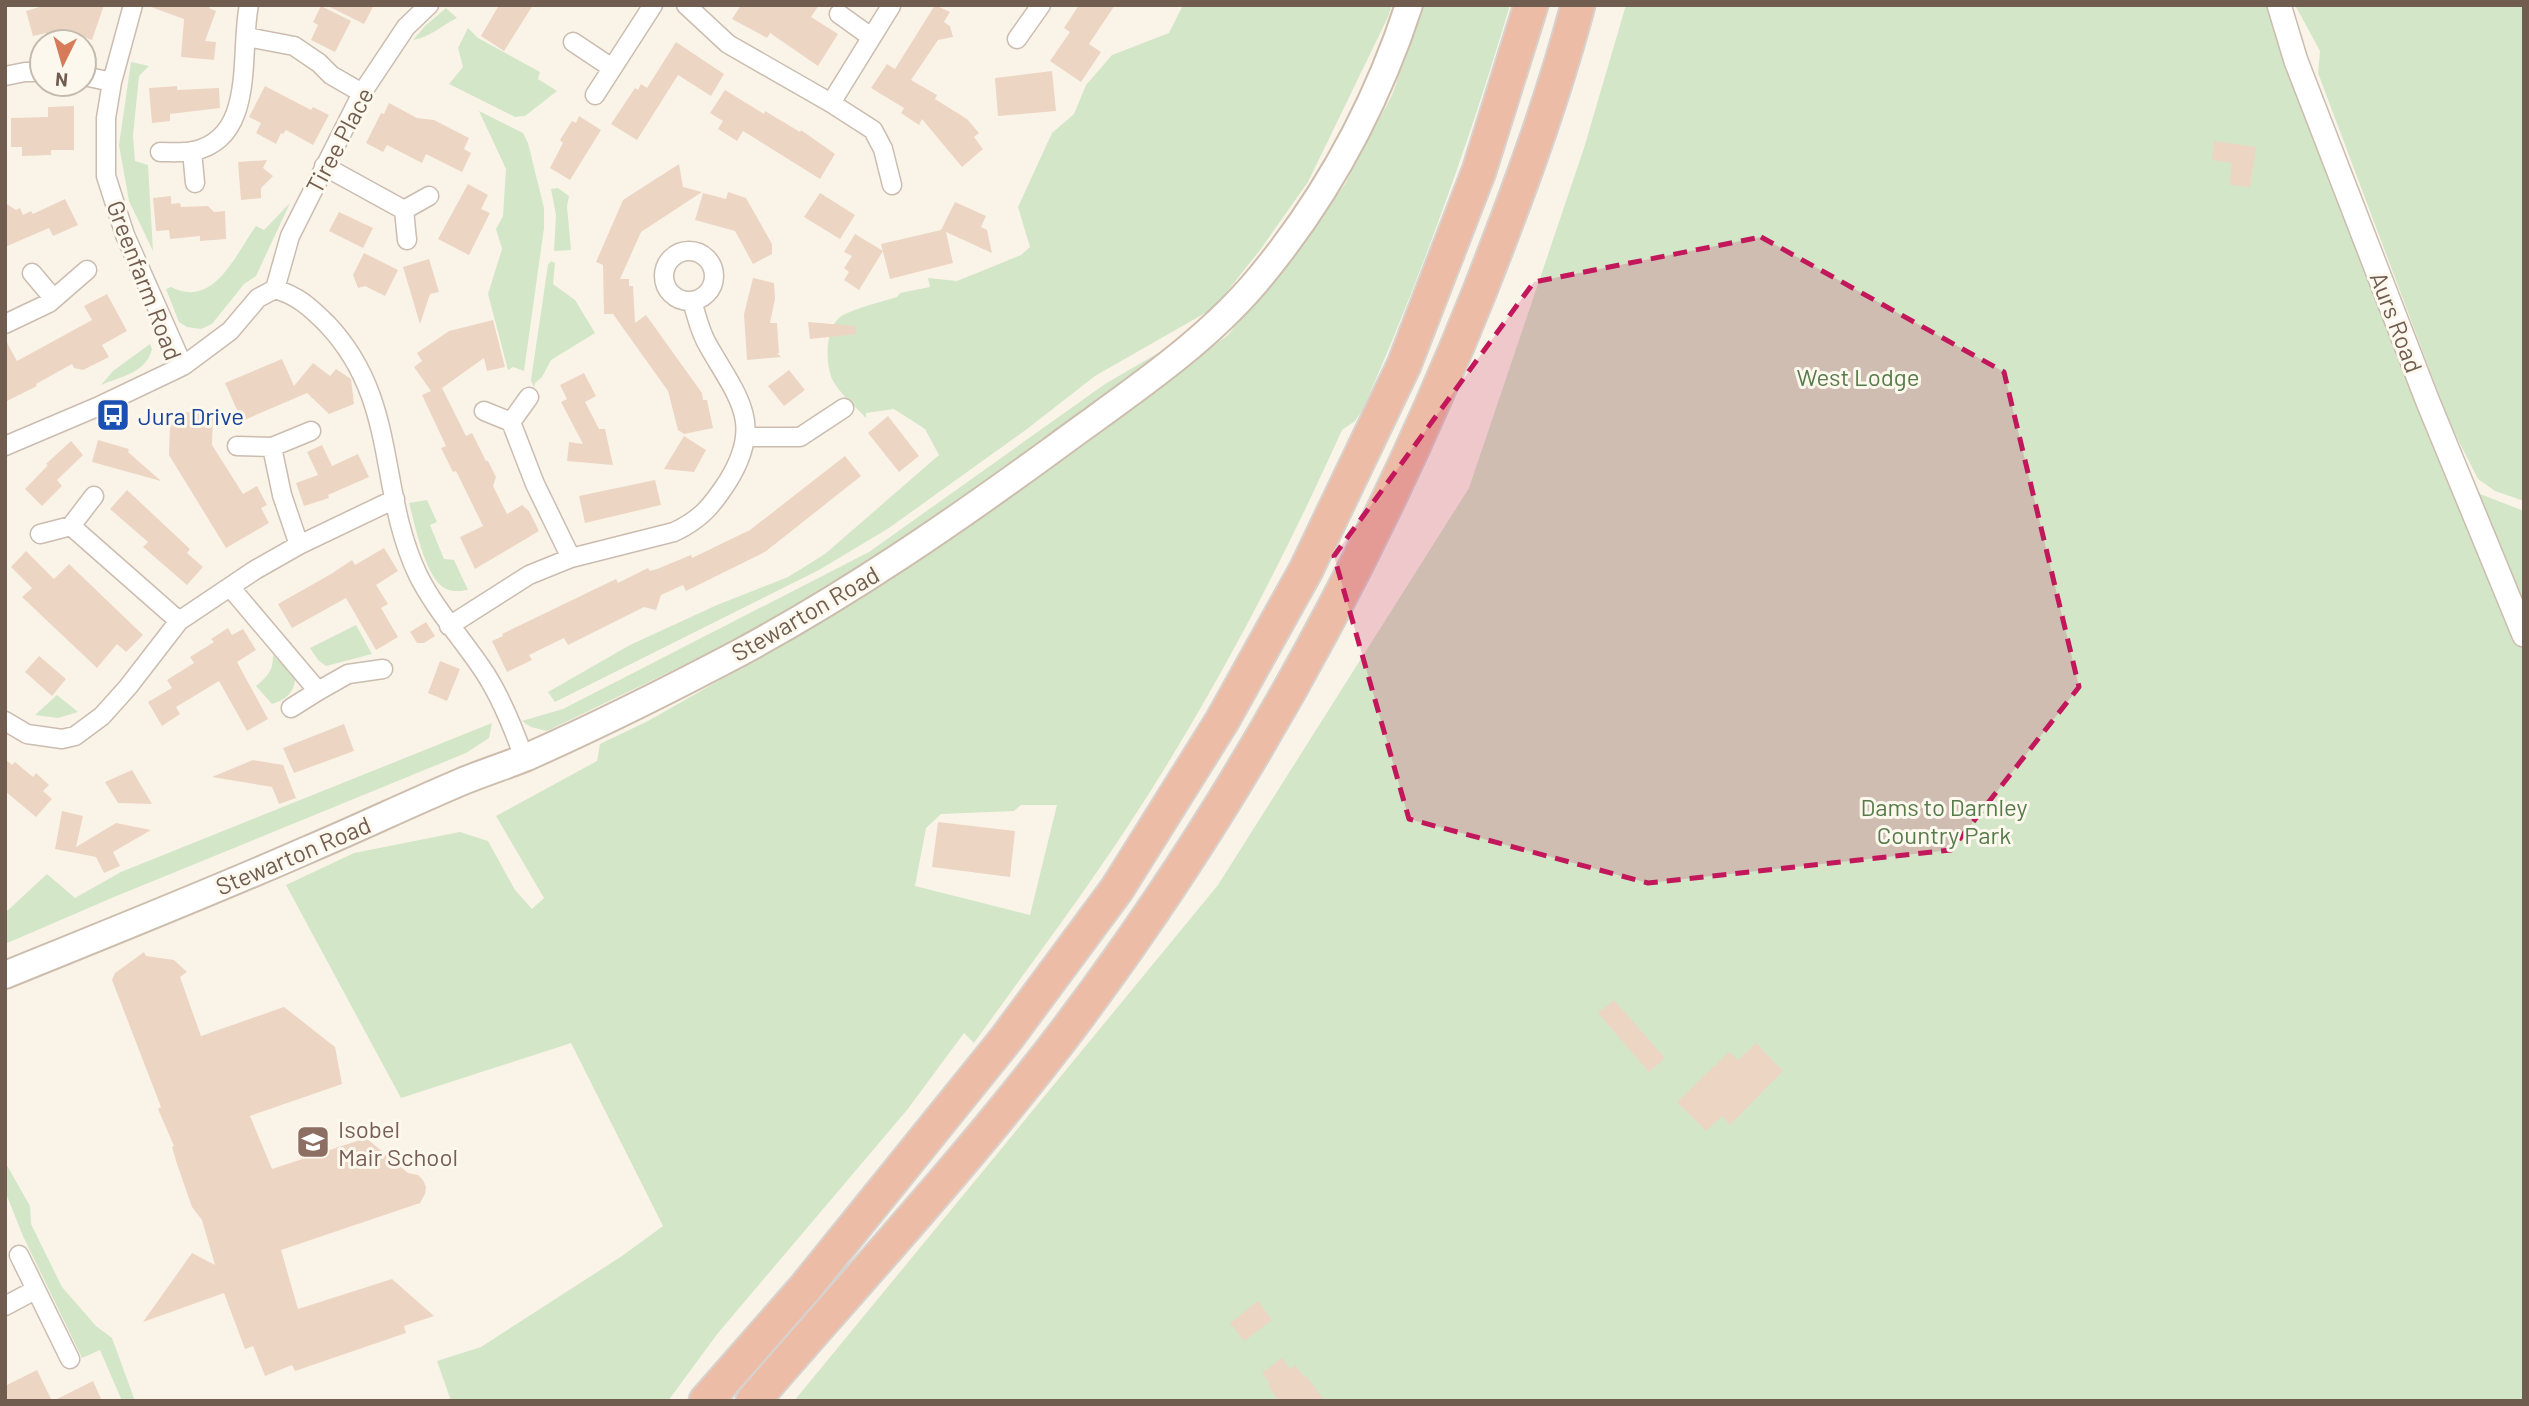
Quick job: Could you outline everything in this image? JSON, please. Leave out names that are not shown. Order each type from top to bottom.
[{"type":"highway","points":[[706,1401],[805,1288],[1006,1039],[1117,889],[1222,721],[1307,570],[1404,365],[1479,171],[1531,5]]},
{"type":"highway","points":[[753,1401],[891,1245],[1072,1023],[1180,869],[1256,750],[1364,553],[1420,434],[1500,243],[1578,5]]},
{"type":"main road","name":"Stewarton Road","points":[[5,975],[293,856],[465,780],[524,758],[741,652],[831,600],[969,510],[1196,341],[1254,284],[1306,216],[1358,128],[1380,83],[1409,5]]},
{"type":"street","name":"Greenfarm Road","points":[[5,446],[97,407],[183,366],[125,235],[106,176],[106,118],[112,82],[133,5]]},
{"type":"street","points":[[160,152],[192,151],[214,142],[232,125],[240,97],[249,5]]},
{"type":"street","name":"Tiree Place","points":[[275,289],[290,236],[362,93],[406,27],[429,5]]},
{"type":"street","points":[[595,95],[653,5]]},
{"type":"street","points":[[686,5],[728,44],[873,130],[883,149],[892,185]]},
{"type":"street","points":[[1017,39],[1041,5]]},
{"type":"street","name":"Aurs Road","points":[[2279,5],[2296,61],[2428,402],[2524,635]]},
{"type":"street","points":[[831,103],[891,6]]},
{"type":"street","points":[[839,15],[872,37]]},
{"type":"street","points":[[247,37],[294,46],[331,75],[362,93]]},
{"type":"street","points":[[573,43],[612,68]]},
{"type":"street","points":[[5,76],[28,72]]},
{"type":"street","points":[[98,79],[112,82]]},
{"type":"street","points":[[192,151],[195,183]]},
{"type":"street","points":[[324,166],[404,210]]},
{"type":"street","points":[[404,210],[429,196]]},
{"type":"street","points":[[404,210],[407,240]]},
{"type":"street","points":[[5,324],[54,299],[87,270]]},
{"type":"street","points":[[33,273],[54,299]]},
{"type":"street","points":[[183,366],[230,331],[258,298],[275,289],[302,300],[337,335],[354,359],[378,415],[400,525],[417,573],[431,600],[481,668],[501,703],[524,758]]},
{"type":"street","points":[[449,626],[529,575],[571,558],[636,543],[687,526],[706,513],[733,472],[746,437],[739,396],[708,346],[692,302]]},
{"type":"street","points":[[511,422],[529,397]]},
{"type":"street","points":[[746,437],[800,437],[844,408]]},
{"type":"street","points":[[484,411],[511,422],[535,484],[571,558]]},
{"type":"street","points":[[237,446],[272,447],[311,431]]},
{"type":"street","points":[[272,447],[282,495],[299,545]]},
{"type":"street","points":[[40,534],[71,526],[93,496]]},
{"type":"street","points":[[5,721],[27,734],[62,739],[75,736],[102,716],[179,621],[299,545],[395,499]]},
{"type":"street","points":[[71,526],[179,621]]},
{"type":"street","points":[[230,587],[318,691]]},
{"type":"street","points":[[291,708],[348,674],[383,669]]},
{"type":"street","points":[[19,1255],[70,1359]]},
{"type":"street","points":[[5,1306],[35,1290]]},
{"type":"highlighted area","points":[[1761,237],[2004,372],[2079,687],[1951,850],[1648,883],[1409,819],[1334,556],[1534,282]]},
{"type":"green space","points":[[1183,5],[1392,5],[1308,182],[1260,250],[1214,308],[1095,376],[1027,429],[889,528],[819,570],[555,702],[548,692],[630,645],[717,605],[788,577],[825,554],[939,455],[925,429],[894,409],[866,413],[866,418],[840,391],[830,374],[828,357],[829,339],[834,323],[850,312],[897,297],[900,293],[930,287],[928,278],[957,281],[1021,255],[1030,247],[1018,207],[1052,133],[1074,114],[1086,85],[1112,55],[1169,33]]},
{"type":"green space","points":[[1425,5],[1510,5],[1443,209],[1405,310],[1363,409],[1355,421],[1342,430],[1289,543],[1201,708],[1136,814],[1054,933],[974,1043],[964,1033],[907,1110],[718,1333],[668,1401],[446,1401],[450,1398],[437,1361],[481,1347],[622,1256],[663,1226],[571,1043],[401,1098],[286,885],[354,853],[460,832],[488,841],[515,890],[532,909],[544,898],[496,816],[597,761],[600,744],[648,721],[757,659],[919,561],[1228,335],[1297,253],[1345,184],[1392,95]],"holes":[[[1021,805],[1057,805],[1030,915],[915,886],[926,828],[941,814],[1014,811]]]},
{"type":"green space","name":"Dams to Darnley Country Park","points":[[1626,5],[2284,5],[2428,402],[2480,494],[2524,511],[2524,1401],[794,1401],[1218,885],[1469,488],[1584,148]]},
{"type":"green space","points":[[2295,5],[2524,5],[2524,501],[2495,491],[2478,479],[2450,424],[2318,73],[2320,51]]},
{"type":"green space","points":[[446,8],[457,18],[430,34],[413,40],[425,26]]},
{"type":"green space","points":[[468,28],[478,38],[540,72],[538,79],[557,91],[525,116],[515,117],[449,84],[463,67],[458,48]]},
{"type":"green space","points":[[131,62],[149,66],[139,76],[133,136],[135,161],[148,165],[153,251],[129,201],[119,145]]},
{"type":"green space","points":[[479,111],[523,133],[528,143],[544,208],[544,228],[524,371],[513,367],[508,370],[488,294],[502,249],[496,229],[503,216],[506,169]]},
{"type":"green space","points":[[558,188],[569,196],[567,206],[571,250],[554,251],[556,215],[551,189]]},
{"type":"green space","points":[[290,203],[256,276],[244,284],[212,324],[201,329],[187,327],[179,322],[166,289],[171,287],[186,292],[199,291],[211,285],[222,276],[256,226],[264,230]]},
{"type":"green space","points":[[551,261],[555,263],[553,284],[575,300],[595,333],[551,360],[534,388],[531,380],[548,265]]},
{"type":"green space","points":[[1189,335],[896,548],[744,636],[547,731],[531,727],[522,721],[563,709],[869,552],[1105,384]]},
{"type":"green space","points":[[150,344],[152,349],[149,357],[139,369],[101,385],[113,371]]},
{"type":"green space","points":[[427,500],[437,522],[430,525],[444,559],[454,560],[468,590],[446,589],[432,574],[409,503]]},
{"type":"green space","points":[[356,625],[372,654],[326,666],[318,660],[310,648]]},
{"type":"green space","points":[[273,655],[295,676],[294,686],[289,694],[272,704],[256,686],[269,673]]},
{"type":"green space","points":[[57,695],[78,712],[58,718],[35,715]]},
{"type":"green space","points":[[492,723],[489,738],[466,753],[5,944],[5,913],[47,874],[75,898],[121,872]]},
{"type":"green space","points":[[5,1162],[30,1206],[31,1224],[62,1287],[96,1326],[112,1338],[135,1401],[122,1401],[100,1350],[82,1358],[23,1236],[5,1191]]},
{"type":"building","points":[[46,5],[104,5],[96,28],[31,28],[26,11]]},
{"type":"building","points":[[210,5],[209,8],[216,11],[205,41],[216,42],[214,60],[181,57],[184,19],[151,7]]},
{"type":"building","points":[[326,5],[374,5],[364,24]]},
{"type":"building","points":[[499,5],[533,5],[504,51],[481,36]]},
{"type":"building","points":[[741,5],[819,5],[811,17],[838,34],[818,66],[770,33],[767,38],[732,19]]},
{"type":"building","points":[[935,5],[950,12],[944,22],[950,26],[953,37],[938,40],[911,80],[937,95],[935,99],[967,119],[979,133],[974,137],[983,149],[962,167],[922,119],[919,125],[901,113],[904,108],[871,88],[887,64],[895,69]]},
{"type":"building","points":[[1079,5],[1115,5],[1089,44],[1101,52],[1081,82],[1050,61],[1070,32],[1064,28]]},
{"type":"building","points":[[321,6],[351,21],[335,52],[311,40],[318,25],[313,22]]},
{"type":"building","points":[[676,42],[724,74],[711,96],[678,75],[637,140],[611,124],[635,88],[638,90],[641,84],[647,88]]},
{"type":"building","points":[[1052,71],[1056,111],[998,116],[995,78]]},
{"type":"building","points":[[177,86],[177,90],[219,88],[220,108],[170,114],[170,121],[152,123],[149,88]]},
{"type":"building","points":[[265,86],[311,110],[313,107],[329,115],[313,145],[286,130],[281,133],[276,144],[256,133],[261,123],[249,117]]},
{"type":"building","points":[[725,90],[764,114],[765,111],[800,132],[801,130],[835,154],[820,179],[743,131],[737,141],[718,129],[723,121],[710,113]]},
{"type":"building","points":[[389,103],[417,118],[434,120],[469,138],[464,149],[471,153],[462,172],[426,154],[422,163],[387,145],[383,152],[366,143]]},
{"type":"building","points":[[74,106],[74,150],[51,150],[51,155],[22,156],[22,147],[11,147],[11,118],[48,117],[48,107]]},
{"type":"building","points":[[579,116],[601,130],[570,180],[550,168],[563,143],[560,140],[572,121],[576,123]]},
{"type":"building","points":[[2214,141],[2256,147],[2250,187],[2229,185],[2232,163],[2212,160]]},
{"type":"building","points":[[267,160],[263,168],[273,176],[261,188],[261,198],[241,200],[238,162]]},
{"type":"building","points":[[679,164],[683,187],[702,192],[641,232],[620,279],[629,279],[629,286],[633,286],[635,323],[646,315],[702,393],[703,400],[707,400],[713,428],[684,434],[678,430],[668,391],[613,314],[604,314],[603,265],[596,262],[623,200]]},
{"type":"building","points":[[468,184],[488,195],[481,209],[490,213],[469,255],[438,239]]},
{"type":"building","points":[[728,192],[746,198],[772,244],[772,254],[753,264],[735,231],[695,220],[703,193],[726,199]]},
{"type":"building","points":[[820,193],[855,215],[840,239],[804,217]]},
{"type":"building","points":[[171,196],[171,204],[180,203],[181,207],[208,206],[214,212],[225,211],[226,239],[200,241],[200,236],[170,239],[169,230],[156,231],[153,198]]},
{"type":"building","points":[[65,199],[78,225],[53,236],[49,228],[5,247],[5,203],[16,210],[20,208],[23,215],[31,211],[33,214]]},
{"type":"building","points":[[955,202],[986,216],[981,227],[987,230],[992,253],[946,232],[953,263],[890,279],[881,244],[941,230]]},
{"type":"building","points":[[339,212],[373,228],[363,248],[329,231]]},
{"type":"building","points":[[855,234],[883,251],[859,290],[844,280],[849,272],[844,268],[852,256],[844,252]]},
{"type":"building","points":[[364,253],[398,270],[385,296],[365,286],[358,288],[353,275]]},
{"type":"building","points":[[429,259],[439,292],[430,294],[420,324],[403,267]]},
{"type":"building","points":[[753,278],[774,283],[775,299],[770,323],[777,323],[777,353],[781,357],[747,360],[744,314]]},
{"type":"building","points":[[107,294],[127,331],[102,345],[109,357],[83,370],[74,368],[72,364],[5,402],[5,339],[17,361],[92,320],[84,306]]},
{"type":"building","points":[[493,320],[505,367],[487,371],[484,358],[442,388],[466,436],[472,433],[488,461],[496,477],[493,486],[507,514],[522,505],[529,511],[539,531],[475,569],[460,537],[483,526],[456,471],[453,472],[441,448],[446,446],[422,395],[431,391],[414,367],[422,361],[417,353],[449,331]]},
{"type":"building","points":[[808,322],[856,326],[856,334],[810,339]]},
{"type":"building","points":[[282,359],[294,386],[313,363],[330,376],[336,369],[351,379],[354,404],[329,414],[307,393],[242,421],[225,383]]},
{"type":"building","points":[[789,370],[805,390],[784,406],[768,386]]},
{"type":"building","points":[[584,373],[596,396],[585,402],[599,429],[605,429],[613,465],[567,461],[569,442],[583,444],[561,402],[567,399],[560,385]]},
{"type":"building","points":[[181,412],[213,413],[212,445],[243,494],[257,486],[267,505],[261,508],[269,523],[226,548],[169,455],[170,423],[181,424]]},
{"type":"building","points":[[888,416],[919,456],[899,472],[868,433]]},
{"type":"building","points":[[684,436],[706,450],[694,472],[664,469]]},
{"type":"building","points":[[98,440],[129,449],[128,452],[161,481],[92,462]]},
{"type":"building","points":[[71,441],[83,455],[57,480],[62,486],[42,506],[25,489],[48,465],[46,464]]},
{"type":"building","points":[[322,445],[332,466],[358,454],[369,477],[328,495],[329,498],[304,506],[296,483],[318,475],[307,452]]},
{"type":"building","points":[[845,456],[861,476],[765,552],[686,591],[683,585],[661,595],[656,610],[644,607],[568,645],[564,638],[529,655],[532,660],[507,672],[492,641],[503,636],[502,634],[616,579],[618,583],[648,568],[650,571],[691,555],[692,558],[750,530]]},
{"type":"building","points":[[655,480],[661,505],[585,523],[579,496]]},
{"type":"building","points":[[127,490],[190,549],[187,553],[203,567],[187,585],[143,547],[148,542],[110,509]]},
{"type":"building","points":[[384,548],[398,571],[376,585],[388,604],[381,608],[398,637],[376,650],[346,598],[292,628],[278,604],[352,560],[355,565]]},
{"type":"building","points":[[26,551],[54,579],[69,564],[143,635],[126,652],[117,644],[97,668],[22,597],[32,588],[11,567]]},
{"type":"building","points":[[426,622],[435,636],[424,643],[417,643],[410,632]]},
{"type":"building","points":[[228,628],[232,635],[243,629],[256,650],[237,662],[268,719],[247,731],[219,681],[176,707],[180,714],[162,726],[148,702],[172,688],[167,680],[194,663],[190,657],[214,642],[211,639]]},
{"type":"building","points":[[39,656],[66,679],[52,696],[25,672]]},
{"type":"building","points":[[440,661],[460,669],[447,701],[428,693]]},
{"type":"building","points":[[344,724],[354,751],[294,773],[283,748]]},
{"type":"building","points":[[5,759],[12,765],[15,762],[33,777],[36,773],[49,785],[43,791],[52,799],[36,817],[5,791]]},
{"type":"building","points":[[253,760],[283,765],[296,798],[279,804],[272,787],[212,777]]},
{"type":"building","points":[[132,770],[152,804],[118,803],[105,782]]},
{"type":"building","points":[[62,811],[83,816],[76,847],[116,823],[151,830],[113,852],[120,866],[104,873],[96,857],[55,849]]},
{"type":"building","points":[[938,822],[1015,831],[1010,877],[932,867]]},
{"type":"building","points":[[144,952],[146,956],[174,960],[187,972],[180,977],[201,1036],[284,1007],[335,1047],[342,1084],[250,1116],[272,1169],[366,1138],[408,1173],[418,1175],[423,1180],[426,1187],[420,1203],[281,1250],[298,1309],[392,1279],[434,1316],[404,1326],[406,1333],[295,1371],[292,1365],[265,1376],[253,1346],[245,1349],[224,1293],[143,1322],[192,1253],[215,1265],[202,1220],[192,1207],[177,1164],[172,1147],[174,1146],[158,1109],[161,1107],[112,980],[115,973]]},
{"type":"building","points":[[1614,1000],[1665,1058],[1649,1072],[1598,1013]]},
{"type":"building","points":[[1756,1043],[1783,1071],[1730,1125],[1722,1116],[1706,1131],[1677,1102],[1729,1052],[1738,1060]]},
{"type":"building","points":[[1258,1301],[1272,1320],[1244,1341],[1230,1323]]},
{"type":"building","points":[[1282,1358],[1290,1369],[1295,1365],[1304,1377],[1306,1376],[1325,1401],[1279,1401],[1262,1373]]},
{"type":"building","points":[[37,1370],[52,1401],[5,1401],[5,1386]]},
{"type":"building","points":[[93,1381],[102,1401],[53,1401]]},
{"type":"place","name":"Jura Drive","points":[[113,415]]},
{"type":"place","name":"Isobel Mair School","points":[[313,1142]]},
{"type":"park label","name":"West Lodge","points":[[1858,376]]}]
